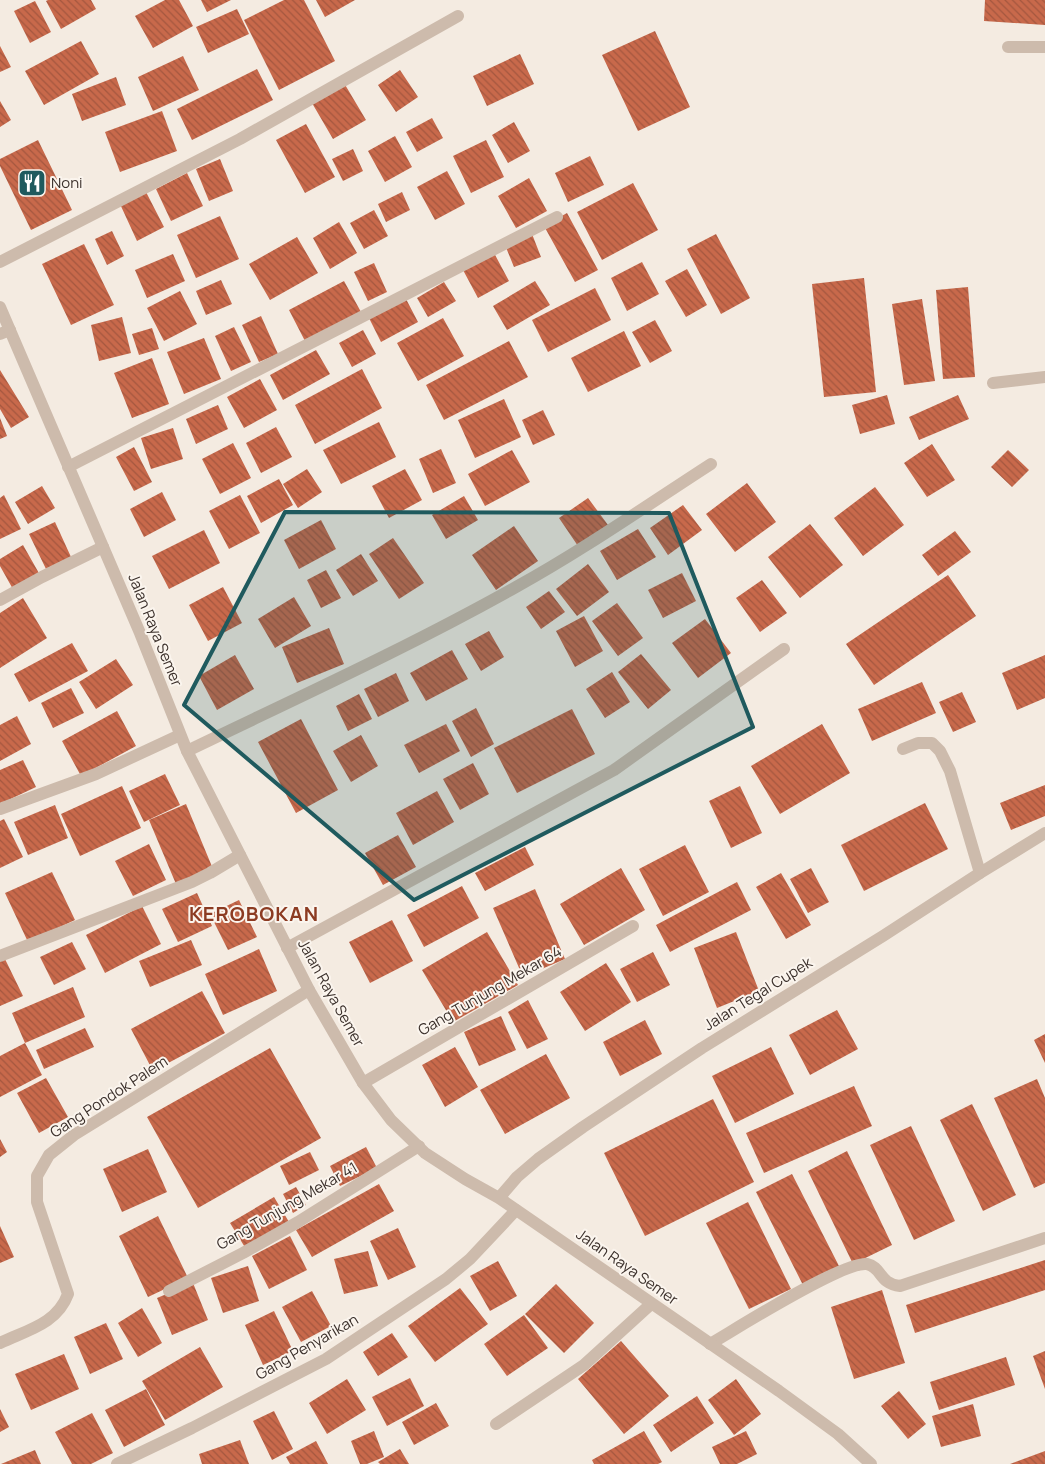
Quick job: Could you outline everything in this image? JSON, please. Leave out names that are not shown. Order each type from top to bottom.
[{"type":"street","points":[[0,262],[240,139],[458,16]]},
{"type":"street","points":[[1008,47],[1045,47]]},
{"type":"street","points":[[68,467],[557,217]]},
{"type":"street","name":"Jalan Raya Semer","points":[[0,307],[5,332],[103,547],[187,751],[310,990],[363,1084],[390,1120],[426,1153],[465,1179],[499,1198],[710,1344],[838,1434],[871,1464]]},
{"type":"street","points":[[993,383],[1045,377]]},
{"type":"street","points":[[187,751],[453,622],[578,551],[711,464]]},
{"type":"street","points":[[0,600],[103,547]]},
{"type":"street","points":[[287,948],[614,770],[784,648]]},
{"type":"street","points":[[0,809],[96,774],[180,735]]},
{"type":"street","points":[[903,749],[918,743],[932,743],[940,751],[950,771],[980,873]]},
{"type":"street","name":"Jalan Tegal Cupek","points":[[499,1198],[517,1177],[538,1159],[583,1127],[702,1048],[1045,833]]},
{"type":"street","points":[[0,956],[192,882],[240,855]]},
{"type":"street","name":"Gang Tunjung Mekar 64","points":[[363,1084],[634,926]]},
{"type":"street","name":"Gang Pondok Palem","points":[[0,1343],[56,1315],[64,1305],[68,1294],[37,1202],[37,1176],[49,1155],[74,1135],[310,990]]},
{"type":"street","name":"Gang Tunjung Mekar 41","points":[[169,1291],[298,1222],[419,1146]]},
{"type":"street","name":"Gang Penyarikan","points":[[116,1464],[192,1428],[326,1358],[446,1279],[470,1259],[516,1210]]},
{"type":"street","points":[[710,1344],[798,1292],[852,1266],[865,1264],[874,1266],[885,1281],[891,1285],[900,1286],[1045,1238]]},
{"type":"street","points":[[496,1424],[584,1365],[651,1304]]},
{"type":"highlighted area","points":[[285,512],[669,513],[753,727],[414,900],[184,705]]},
{"type":"building","points":[[91,0],[96,9],[61,29],[46,1]]},
{"type":"building","points":[[165,0],[179,0],[193,26],[153,48],[135,16]]},
{"type":"building","points":[[201,0],[231,0],[207,12]]},
{"type":"building","points":[[284,0],[304,0],[335,61],[279,90],[244,20]]},
{"type":"building","points":[[316,0],[355,0],[325,17]]},
{"type":"building","points":[[985,0],[1045,0],[1045,25],[984,21]]},
{"type":"building","points":[[35,1],[51,32],[30,43],[14,11]]},
{"type":"building","points":[[237,9],[249,34],[208,53],[196,27]]},
{"type":"building","points":[[655,31],[690,107],[638,131],[602,55]]},
{"type":"building","points":[[81,41],[99,74],[44,105],[25,71]]},
{"type":"building","points":[[0,46],[11,67],[0,72]]},
{"type":"building","points":[[520,54],[534,84],[487,106],[473,76]]},
{"type":"building","points":[[183,56],[199,90],[153,111],[138,77]]},
{"type":"building","points":[[257,69],[273,100],[192,140],[177,109]]},
{"type":"building","points":[[400,70],[418,97],[396,112],[378,85]]},
{"type":"building","points":[[116,77],[126,105],[82,121],[72,94]]},
{"type":"building","points":[[344,83],[366,120],[333,139],[312,103]]},
{"type":"building","points":[[0,101],[11,120],[0,127]]},
{"type":"building","points":[[162,111],[177,151],[120,172],[105,132]]},
{"type":"building","points":[[432,118],[443,138],[417,152],[406,132]]},
{"type":"building","points":[[514,122],[530,151],[508,163],[492,135]]},
{"type":"building","points":[[306,124],[335,177],[305,193],[276,140]]},
{"type":"building","points":[[395,136],[412,167],[385,182],[368,151]]},
{"type":"building","points":[[38,140],[72,210],[31,230],[0,166],[0,159]]},
{"type":"building","points":[[486,140],[504,177],[471,193],[453,156]]},
{"type":"building","points":[[353,149],[363,171],[343,181],[332,159]]},
{"type":"building","points":[[590,156],[604,185],[568,202],[555,173]]},
{"type":"building","points":[[220,159],[233,191],[209,201],[196,169]]},
{"type":"building","points":[[447,171],[465,204],[435,220],[417,187]]},
{"type":"building","points":[[187,173],[203,206],[171,221],[156,189]]},
{"type":"building","points":[[529,178],[547,211],[516,228],[498,196]]},
{"type":"building","points":[[633,183],[658,230],[602,260],[577,212]]},
{"type":"building","points":[[146,192],[164,227],[137,241],[120,204]]},
{"type":"building","points":[[402,192],[410,210],[386,222],[378,204]]},
{"type":"building","points":[[374,210],[388,236],[364,249],[350,223]]},
{"type":"building","points":[[567,213],[598,270],[575,282],[544,226]]},
{"type":"building","points":[[220,216],[239,259],[196,278],[177,235]]},
{"type":"building","points":[[339,222],[357,253],[330,269],[313,238]]},
{"type":"building","points":[[112,231],[124,256],[107,265],[95,239]]},
{"type":"building","points":[[532,234],[541,257],[514,267],[505,245]]},
{"type":"building","points":[[716,234],[750,298],[721,314],[687,249]]},
{"type":"building","points":[[297,237],[318,273],[270,300],[249,264]]},
{"type":"building","points":[[84,244],[114,305],[71,325],[42,264]]},
{"type":"building","points":[[494,253],[509,281],[478,298],[463,270]]},
{"type":"building","points":[[173,254],[185,281],[147,298],[135,270]]},
{"type":"building","points":[[642,262],[659,294],[627,311],[611,278]]},
{"type":"building","points":[[374,263],[387,292],[368,301],[354,272]]},
{"type":"building","points":[[687,269],[707,305],[686,317],[665,281]]},
{"type":"building","points":[[864,278],[876,392],[824,397],[812,284]]},
{"type":"building","points":[[221,280],[232,304],[206,315],[196,291]]},
{"type":"building","points":[[344,281],[361,312],[305,341],[289,310]]},
{"type":"building","points":[[535,281],[550,305],[507,330],[493,306]]},
{"type":"building","points":[[444,282],[456,301],[428,317],[417,298]]},
{"type":"building","points":[[968,287],[975,377],[943,379],[936,290]]},
{"type":"building","points":[[595,288],[611,320],[548,352],[532,320]]},
{"type":"building","points":[[180,291],[197,324],[164,341],[147,308]]},
{"type":"building","points":[[406,299],[418,322],[381,342],[369,318]]},
{"type":"building","points":[[922,299],[935,381],[904,385],[892,304]]},
{"type":"building","points":[[261,316],[278,354],[259,362],[242,325]]},
{"type":"building","points":[[122,317],[131,353],[99,361],[91,325]]},
{"type":"building","points":[[443,318],[464,356],[418,381],[397,343]]},
{"type":"building","points":[[655,320],[672,351],[650,363],[632,332]]},
{"type":"building","points":[[234,327],[251,362],[231,371],[215,336]]},
{"type":"building","points":[[152,328],[159,349],[139,355],[132,334]]},
{"type":"building","points":[[363,330],[376,354],[352,367],[339,343]]},
{"type":"building","points":[[624,331],[641,366],[588,392],[571,358]]},
{"type":"building","points":[[204,338],[221,379],[184,394],[167,352]]},
{"type":"building","points":[[509,341],[528,377],[444,420],[426,385]]},
{"type":"building","points":[[316,350],[330,374],[283,400],[270,375]]},
{"type":"building","points":[[152,358],[169,404],[132,418],[114,373]]},
{"type":"building","points":[[362,369],[382,408],[315,444],[295,405]]},
{"type":"building","points":[[0,370],[29,417],[11,428],[0,409]]},
{"type":"building","points":[[260,379],[277,410],[244,428],[227,397]]},
{"type":"building","points":[[887,395],[895,424],[860,434],[852,405]]},
{"type":"building","points":[[958,395],[969,419],[919,440],[909,417]]},
{"type":"building","points":[[504,399],[521,437],[475,458],[458,420]]},
{"type":"building","points":[[218,405],[228,429],[196,444],[186,419]]},
{"type":"building","points":[[543,410],[555,435],[533,445],[522,420]]},
{"type":"building","points":[[0,418],[7,436],[0,439]]},
{"type":"building","points":[[379,422],[396,457],[341,484],[323,450]]},
{"type":"building","points":[[276,427],[292,457],[261,473],[246,443]]},
{"type":"building","points":[[173,428],[183,459],[151,469],[141,438]]},
{"type":"building","points":[[233,443],[251,478],[220,494],[202,459]]},
{"type":"building","points":[[932,444],[955,480],[927,497],[904,463]]},
{"type":"building","points":[[134,447],[152,482],[134,491],[116,457]]},
{"type":"building","points":[[441,449],[456,483],[433,493],[419,459]]},
{"type":"building","points":[[512,450],[530,482],[485,506],[468,474]]},
{"type":"building","points":[[1008,450],[1029,470],[1012,487],[991,467]]},
{"type":"building","points":[[307,469],[322,492],[298,508],[283,484]]},
{"type":"building","points":[[405,469],[422,500],[389,518],[372,486]]},
{"type":"building","points":[[279,479],[293,505],[261,523],[247,496]]},
{"type":"building","points":[[747,483],[776,522],[735,552],[706,514]]},
{"type":"building","points":[[42,486],[55,508],[28,524],[15,502]]},
{"type":"building","points":[[875,487],[904,525],[863,556],[834,518]]},
{"type":"building","points":[[162,492],[176,520],[144,537],[130,509]]},
{"type":"building","points":[[4,495],[21,529],[0,539],[0,498]]},
{"type":"building","points":[[240,495],[260,533],[229,549],[209,511]]},
{"type":"building","points":[[464,496],[478,520],[446,539],[432,515]]},
{"type":"building","points":[[588,498],[608,525],[578,546],[559,518]]},
{"type":"building","points":[[683,505],[702,530],[668,555],[650,528]]},
{"type":"building","points":[[321,520],[336,549],[299,569],[284,540]]},
{"type":"building","points":[[55,522],[71,557],[46,569],[29,534]]},
{"type":"building","points":[[810,524],[843,565],[800,598],[768,557]]},
{"type":"building","points":[[514,526],[538,561],[496,590],[472,555]]},
{"type":"building","points":[[638,529],[656,557],[617,580],[600,551]]},
{"type":"building","points":[[204,530],[220,563],[169,589],[152,556]]},
{"type":"building","points":[[955,531],[971,552],[938,576],[922,555]]},
{"type":"building","points":[[393,538],[424,583],[399,599],[369,554]]},
{"type":"building","points":[[23,545],[40,575],[14,591],[0,566],[0,559]]},
{"type":"building","points":[[361,554],[378,581],[353,596],[336,570]]},
{"type":"building","points":[[588,564],[609,592],[577,616],[556,589]]},
{"type":"building","points":[[326,570],[341,598],[321,608],[307,580]]},
{"type":"building","points":[[682,573],[696,601],[663,618],[648,590]]},
{"type":"building","points":[[948,575],[976,616],[874,685],[846,644]]},
{"type":"building","points":[[762,580],[787,613],[760,632],[736,598]]},
{"type":"building","points":[[223,587],[242,623],[208,641],[189,605]]},
{"type":"building","points":[[549,591],[565,612],[541,629],[526,607]]},
{"type":"building","points":[[294,597],[311,626],[275,648],[258,619]]},
{"type":"building","points":[[23,598],[47,638],[0,668],[0,613]]},
{"type":"building","points":[[617,603],[643,638],[618,656],[592,621]]},
{"type":"building","points":[[584,616],[603,651],[575,667],[556,631]]},
{"type":"building","points":[[705,619],[731,653],[698,678],[672,643]]},
{"type":"building","points":[[329,628],[344,664],[297,683],[282,647]]},
{"type":"building","points":[[489,631],[504,657],[481,671],[465,644]]},
{"type":"building","points":[[72,643],[88,671],[29,702],[14,674]]},
{"type":"building","points":[[452,650],[468,679],[426,701],[410,673]]},
{"type":"building","points":[[641,654],[671,690],[648,709],[618,672]]},
{"type":"building","points":[[235,655],[254,689],[217,710],[199,676]]},
{"type":"building","points":[[1045,655],[1045,698],[1017,710],[1002,673]]},
{"type":"building","points":[[116,659],[133,685],[96,709],[79,682]]},
{"type":"building","points":[[612,672],[630,702],[605,718],[586,689]]},
{"type":"building","points":[[396,673],[409,701],[378,717],[364,689]]},
{"type":"building","points":[[922,682],[936,713],[872,741],[858,709]]},
{"type":"building","points":[[71,688],[84,713],[53,728],[41,703]]},
{"type":"building","points":[[962,692],[976,722],[953,732],[939,702]]},
{"type":"building","points":[[359,694],[372,719],[348,731],[336,706]]},
{"type":"building","points":[[476,708],[494,744],[471,757],[452,721]]},
{"type":"building","points":[[572,709],[595,754],[517,793],[494,748]]},
{"type":"building","points":[[117,711],[136,746],[81,776],[62,741]]},
{"type":"building","points":[[17,716],[31,744],[0,761],[0,725]]},
{"type":"building","points":[[301,719],[338,790],[296,813],[258,742]]},
{"type":"building","points":[[446,724],[460,751],[419,773],[404,745]]},
{"type":"building","points":[[822,724],[850,773],[780,814],[751,766]]},
{"type":"building","points":[[361,735],[378,766],[351,782],[333,751]]},
{"type":"building","points":[[23,760],[36,787],[0,804],[0,770]]},
{"type":"building","points":[[473,763],[489,794],[460,810],[443,779]]},
{"type":"building","points":[[165,774],[180,805],[144,822],[129,791]]},
{"type":"building","points":[[1045,785],[1045,816],[1011,830],[1000,803]]},
{"type":"building","points":[[122,786],[141,828],[80,856],[61,814]]},
{"type":"building","points":[[740,786],[762,833],[731,848],[709,801]]},
{"type":"building","points":[[437,791],[454,822],[413,845],[396,813]]},
{"type":"building","points":[[925,803],[948,849],[864,891],[841,845]]},
{"type":"building","points":[[186,804],[213,869],[176,884],[149,820]]},
{"type":"building","points":[[55,805],[68,838],[28,855],[14,822]]},
{"type":"building","points":[[4,819],[23,857],[0,868],[0,821]]},
{"type":"building","points":[[398,835],[416,867],[383,885],[365,853]]},
{"type":"building","points":[[149,844],[166,880],[133,896],[115,861]]},
{"type":"building","points":[[685,845],[709,892],[663,916],[639,869]]},
{"type":"building","points":[[525,847],[534,865],[485,891],[475,873]]},
{"type":"building","points":[[621,868],[645,910],[584,945],[560,904]]},
{"type":"building","points":[[811,868],[829,902],[808,913],[790,879]]},
{"type":"building","points":[[52,872],[75,920],[28,942],[5,893]]},
{"type":"building","points":[[781,873],[811,925],[786,939],[756,887]]},
{"type":"building","points":[[737,882],[751,910],[670,952],[656,925]]},
{"type":"building","points":[[462,886],[479,918],[424,947],[407,915]]},
{"type":"building","points":[[535,889],[565,959],[523,977],[493,908]]},
{"type":"building","points":[[197,893],[212,926],[178,942],[162,909]]},
{"type":"building","points":[[239,900],[257,937],[228,950],[210,914]]},
{"type":"building","points":[[142,906],[161,944],[105,973],[86,935]]},
{"type":"building","points":[[392,920],[413,961],[370,983],[349,942]]},
{"type":"building","points":[[487,932],[518,985],[453,1022],[422,970]]},
{"type":"building","points":[[736,932],[759,991],[717,1008],[694,948]]},
{"type":"building","points":[[191,940],[202,965],[150,987],[139,961]]},
{"type":"building","points":[[72,942],[86,969],[54,985],[40,957]]},
{"type":"building","points":[[259,949],[277,991],[223,1015],[205,974]]},
{"type":"building","points":[[653,952],[670,985],[637,1002],[620,969]]},
{"type":"building","points":[[4,957],[23,996],[0,1006],[0,959]]},
{"type":"building","points":[[606,963],[631,1002],[585,1031],[560,992]]},
{"type":"building","points":[[73,987],[85,1017],[25,1043],[12,1013]]},
{"type":"building","points":[[202,991],[225,1033],[153,1071],[131,1029]]},
{"type":"building","points":[[528,1000],[548,1039],[527,1049],[508,1012]]},
{"type":"building","points":[[837,1010],[858,1049],[810,1075],[789,1035]]},
{"type":"building","points":[[501,1016],[516,1050],[479,1066],[464,1032]]},
{"type":"building","points":[[645,1020],[662,1054],[620,1076],[603,1042]]},
{"type":"building","points":[[85,1028],[94,1047],[44,1069],[36,1050]]},
{"type":"building","points":[[1045,1034],[1045,1063],[1034,1040]]},
{"type":"building","points":[[25,1043],[42,1075],[0,1097],[0,1056]]},
{"type":"building","points":[[455,1047],[478,1087],[445,1107],[422,1065]]},
{"type":"building","points":[[771,1047],[794,1094],[735,1123],[712,1076]]},
{"type":"building","points":[[270,1048],[321,1138],[198,1208],[147,1117]]},
{"type":"building","points":[[546,1054],[570,1098],[505,1134],[480,1090]]},
{"type":"building","points":[[46,1078],[68,1117],[39,1133],[17,1093]]},
{"type":"building","points":[[1037,1079],[1045,1098],[1045,1183],[1034,1188],[994,1098]]},
{"type":"building","points":[[854,1086],[872,1126],[764,1173],[746,1133]]},
{"type":"building","points":[[713,1099],[754,1182],[645,1236],[604,1153]]},
{"type":"building","points":[[972,1104],[1016,1195],[983,1211],[940,1120]]},
{"type":"building","points":[[911,1126],[955,1221],[914,1240],[870,1145]]},
{"type":"building","points":[[0,1139],[7,1152],[0,1157]]},
{"type":"building","points":[[366,1147],[377,1168],[340,1186],[330,1166]]},
{"type":"building","points":[[148,1149],[167,1192],[122,1212],[103,1169]]},
{"type":"building","points":[[847,1151],[892,1245],[853,1264],[808,1171]]},
{"type":"building","points":[[310,1152],[319,1170],[289,1185],[280,1166]]},
{"type":"building","points":[[792,1174],[840,1268],[804,1287],[756,1192]]},
{"type":"building","points":[[379,1184],[394,1211],[312,1257],[296,1230]]},
{"type":"building","points":[[296,1187],[306,1205],[293,1213],[283,1194]]},
{"type":"building","points":[[274,1197],[289,1222],[246,1249],[230,1223]]},
{"type":"building","points":[[748,1202],[791,1289],[749,1309],[706,1223]]},
{"type":"building","points":[[158,1216],[188,1278],[148,1297],[119,1236]]},
{"type":"building","points":[[0,1226],[14,1257],[0,1263]]},
{"type":"building","points":[[398,1228],[416,1267],[388,1280],[370,1241]]},
{"type":"building","points":[[290,1236],[307,1270],[269,1289],[252,1256]]},
{"type":"building","points":[[368,1251],[378,1286],[344,1294],[334,1259]]},
{"type":"building","points":[[1045,1260],[1045,1290],[915,1333],[906,1305]]},
{"type":"building","points":[[498,1261],[517,1296],[490,1311],[470,1276]]},
{"type":"building","points":[[248,1266],[259,1301],[223,1313],[211,1278]]},
{"type":"building","points":[[193,1283],[208,1320],[172,1335],[157,1298]]},
{"type":"building","points":[[556,1284],[594,1323],[564,1353],[525,1314]]},
{"type":"building","points":[[460,1288],[488,1324],[435,1362],[408,1326]]},
{"type":"building","points":[[882,1290],[905,1363],[854,1379],[831,1307]]},
{"type":"building","points":[[312,1291],[331,1326],[301,1342],[282,1307]]},
{"type":"building","points":[[142,1308],[162,1343],[138,1357],[118,1323]]},
{"type":"building","points":[[274,1311],[293,1351],[263,1365],[245,1325]]},
{"type":"building","points":[[524,1315],[548,1348],[507,1376],[484,1344]]},
{"type":"building","points":[[106,1323],[123,1359],[90,1374],[74,1337]]},
{"type":"building","points":[[392,1333],[408,1357],[378,1376],[363,1352]]},
{"type":"building","points":[[621,1341],[669,1396],[624,1434],[578,1379]]},
{"type":"building","points":[[200,1347],[223,1387],[165,1420],[142,1381]]},
{"type":"building","points":[[1045,1351],[1045,1389],[1033,1356]]},
{"type":"building","points":[[64,1354],[79,1389],[31,1410],[15,1374]]},
{"type":"building","points":[[1006,1357],[1015,1385],[939,1410],[930,1382]]},
{"type":"building","points":[[410,1378],[424,1406],[387,1426],[372,1397]]},
{"type":"building","points":[[347,1379],[366,1410],[327,1434],[309,1403]]},
{"type":"building","points":[[736,1379],[761,1414],[734,1435],[708,1400]]},
{"type":"building","points":[[146,1389],[165,1425],[124,1447],[105,1410]]},
{"type":"building","points":[[899,1391],[926,1424],[908,1439],[881,1406]]},
{"type":"building","points":[[697,1396],[714,1423],[671,1452],[653,1425]]},
{"type":"building","points":[[436,1403],[449,1426],[414,1445],[402,1422]]},
{"type":"building","points":[[973,1404],[981,1436],[941,1447],[932,1416]]},
{"type":"building","points":[[0,1409],[9,1427],[0,1432]]},
{"type":"building","points":[[274,1411],[293,1449],[272,1460],[253,1421]]},
{"type":"building","points":[[92,1413],[113,1453],[91,1464],[72,1464],[55,1432]]},
{"type":"building","points":[[374,1431],[384,1457],[367,1464],[360,1464],[351,1441]]},
{"type":"building","points":[[644,1431],[662,1462],[658,1464],[594,1464],[592,1460]]},
{"type":"building","points":[[746,1431],[757,1454],[737,1464],[720,1464],[712,1447]]},
{"type":"building","points":[[240,1440],[249,1464],[202,1464],[199,1454]]},
{"type":"building","points":[[316,1441],[328,1464],[290,1464],[286,1457]]},
{"type":"building","points":[[400,1449],[409,1464],[380,1464],[378,1462]]},
{"type":"building","points":[[35,1450],[41,1464],[1,1464]]},
{"type":"building","points":[[1045,1451],[1045,1464],[1010,1464]]},
{"type":"place","name":"Noni","points":[[32,183]]},
{"type":"district","name":"KEROBOKAN","points":[[254,914]]}]
